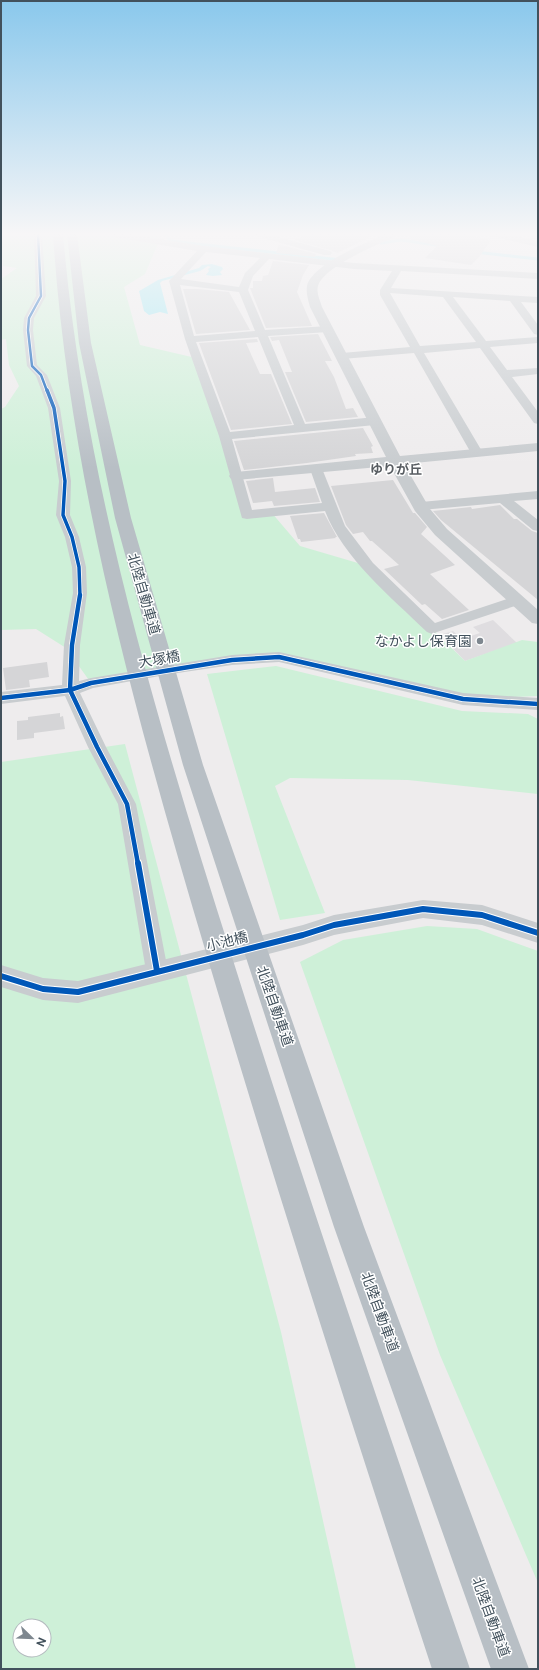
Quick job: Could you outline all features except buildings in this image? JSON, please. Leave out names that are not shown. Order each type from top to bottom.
[{"type":"highway","name":"北陸自動車道","points":[[64,312],[67,344],[81,427],[100,522],[165,776],[308,1240],[451,1669]]},
{"type":"highway","name":"北陸自動車道","points":[[81,312],[85,343],[121,510],[193,765],[350,1227],[510,1669]]},
{"type":"street","points":[[32,312],[29,318],[28,330],[32,366],[41,376],[54,408],[65,481],[63,515],[72,537],[79,567],[80,593],[72,645],[70,690],[127,804],[157,971]]},
{"type":"street","points":[[183,312],[190,339],[225,436],[247,515],[330,506]]},
{"type":"street","points":[[253,312],[301,428]]},
{"type":"street","points":[[319,312],[395,461],[424,511],[441,532],[516,601],[538,619]]},
{"type":"street","points":[[395,312],[477,453]]},
{"type":"street","points":[[459,312],[504,374],[533,407],[538,420]]},
{"type":"street","points":[[523,312],[538,332]]},
{"type":"street","points":[[190,339],[328,329]]},
{"type":"street","points":[[342,356],[538,340]]},
{"type":"street","points":[[504,374],[538,371]]},
{"type":"street","points":[[225,436],[375,421]]},
{"type":"street","points":[[236,476],[538,447]]},
{"type":"street","points":[[316,469],[338,527],[368,566],[432,629],[516,601]]},
{"type":"street","points":[[421,506],[538,495]]},
{"type":"street","points":[[502,498],[538,527]]},
{"type":"street","name":"大塚橋","points":[[1,698],[70,690],[91,683],[232,660],[279,657],[463,699],[538,704]]},
{"type":"street","name":"小池橋","points":[[1,976],[43,989],[78,992],[304,935],[334,924],[423,909],[482,915],[538,934]]},
{"type":"shaded area","name":"なかよし保育園","points":[[493,620],[517,643],[465,661],[440,635],[453,631],[462,639],[480,633],[473,627]]},
{"type":"green space","points":[[1,312],[131,312],[140,345],[196,358],[247,515],[271,512],[300,546],[368,566],[465,661],[522,640],[538,642],[538,696],[463,699],[279,657],[91,683],[66,648],[36,629],[1,630],[1,409],[5,407],[19,386],[9,365],[6,339],[1,340]]},
{"type":"green space","points":[[276,666],[462,711],[528,714],[538,719],[538,794],[408,780],[290,778],[275,786],[325,913],[280,920],[207,674]]},
{"type":"green space","points":[[125,744],[281,1332],[356,1669],[1,1669],[1,762]]},
{"type":"green space","points":[[427,926],[477,929],[538,951],[538,1583],[440,1355],[300,962],[343,940]]},
{"type":"water","points":[[145,312],[167,312],[168,314],[160,312],[149,315]]},
{"type":"cycle path","points":[[32,312],[29,318],[28,330],[32,366],[41,375],[54,408],[65,481],[63,515],[72,537],[79,567],[80,593],[72,645],[70,690],[97,747],[127,804],[157,971]]},
{"type":"cycle path","points":[[1,698],[70,690],[91,683],[232,660],[279,657],[463,699],[538,704]]},
{"type":"cycle path","points":[[1,976],[43,989],[78,992],[303,935],[334,925],[423,909],[482,915],[538,933]]},
{"type":"place","name":"なかよし保育園","points":[[480,641]]},
{"type":"district","name":"ゆりが丘","points":[[396,469]]}]
